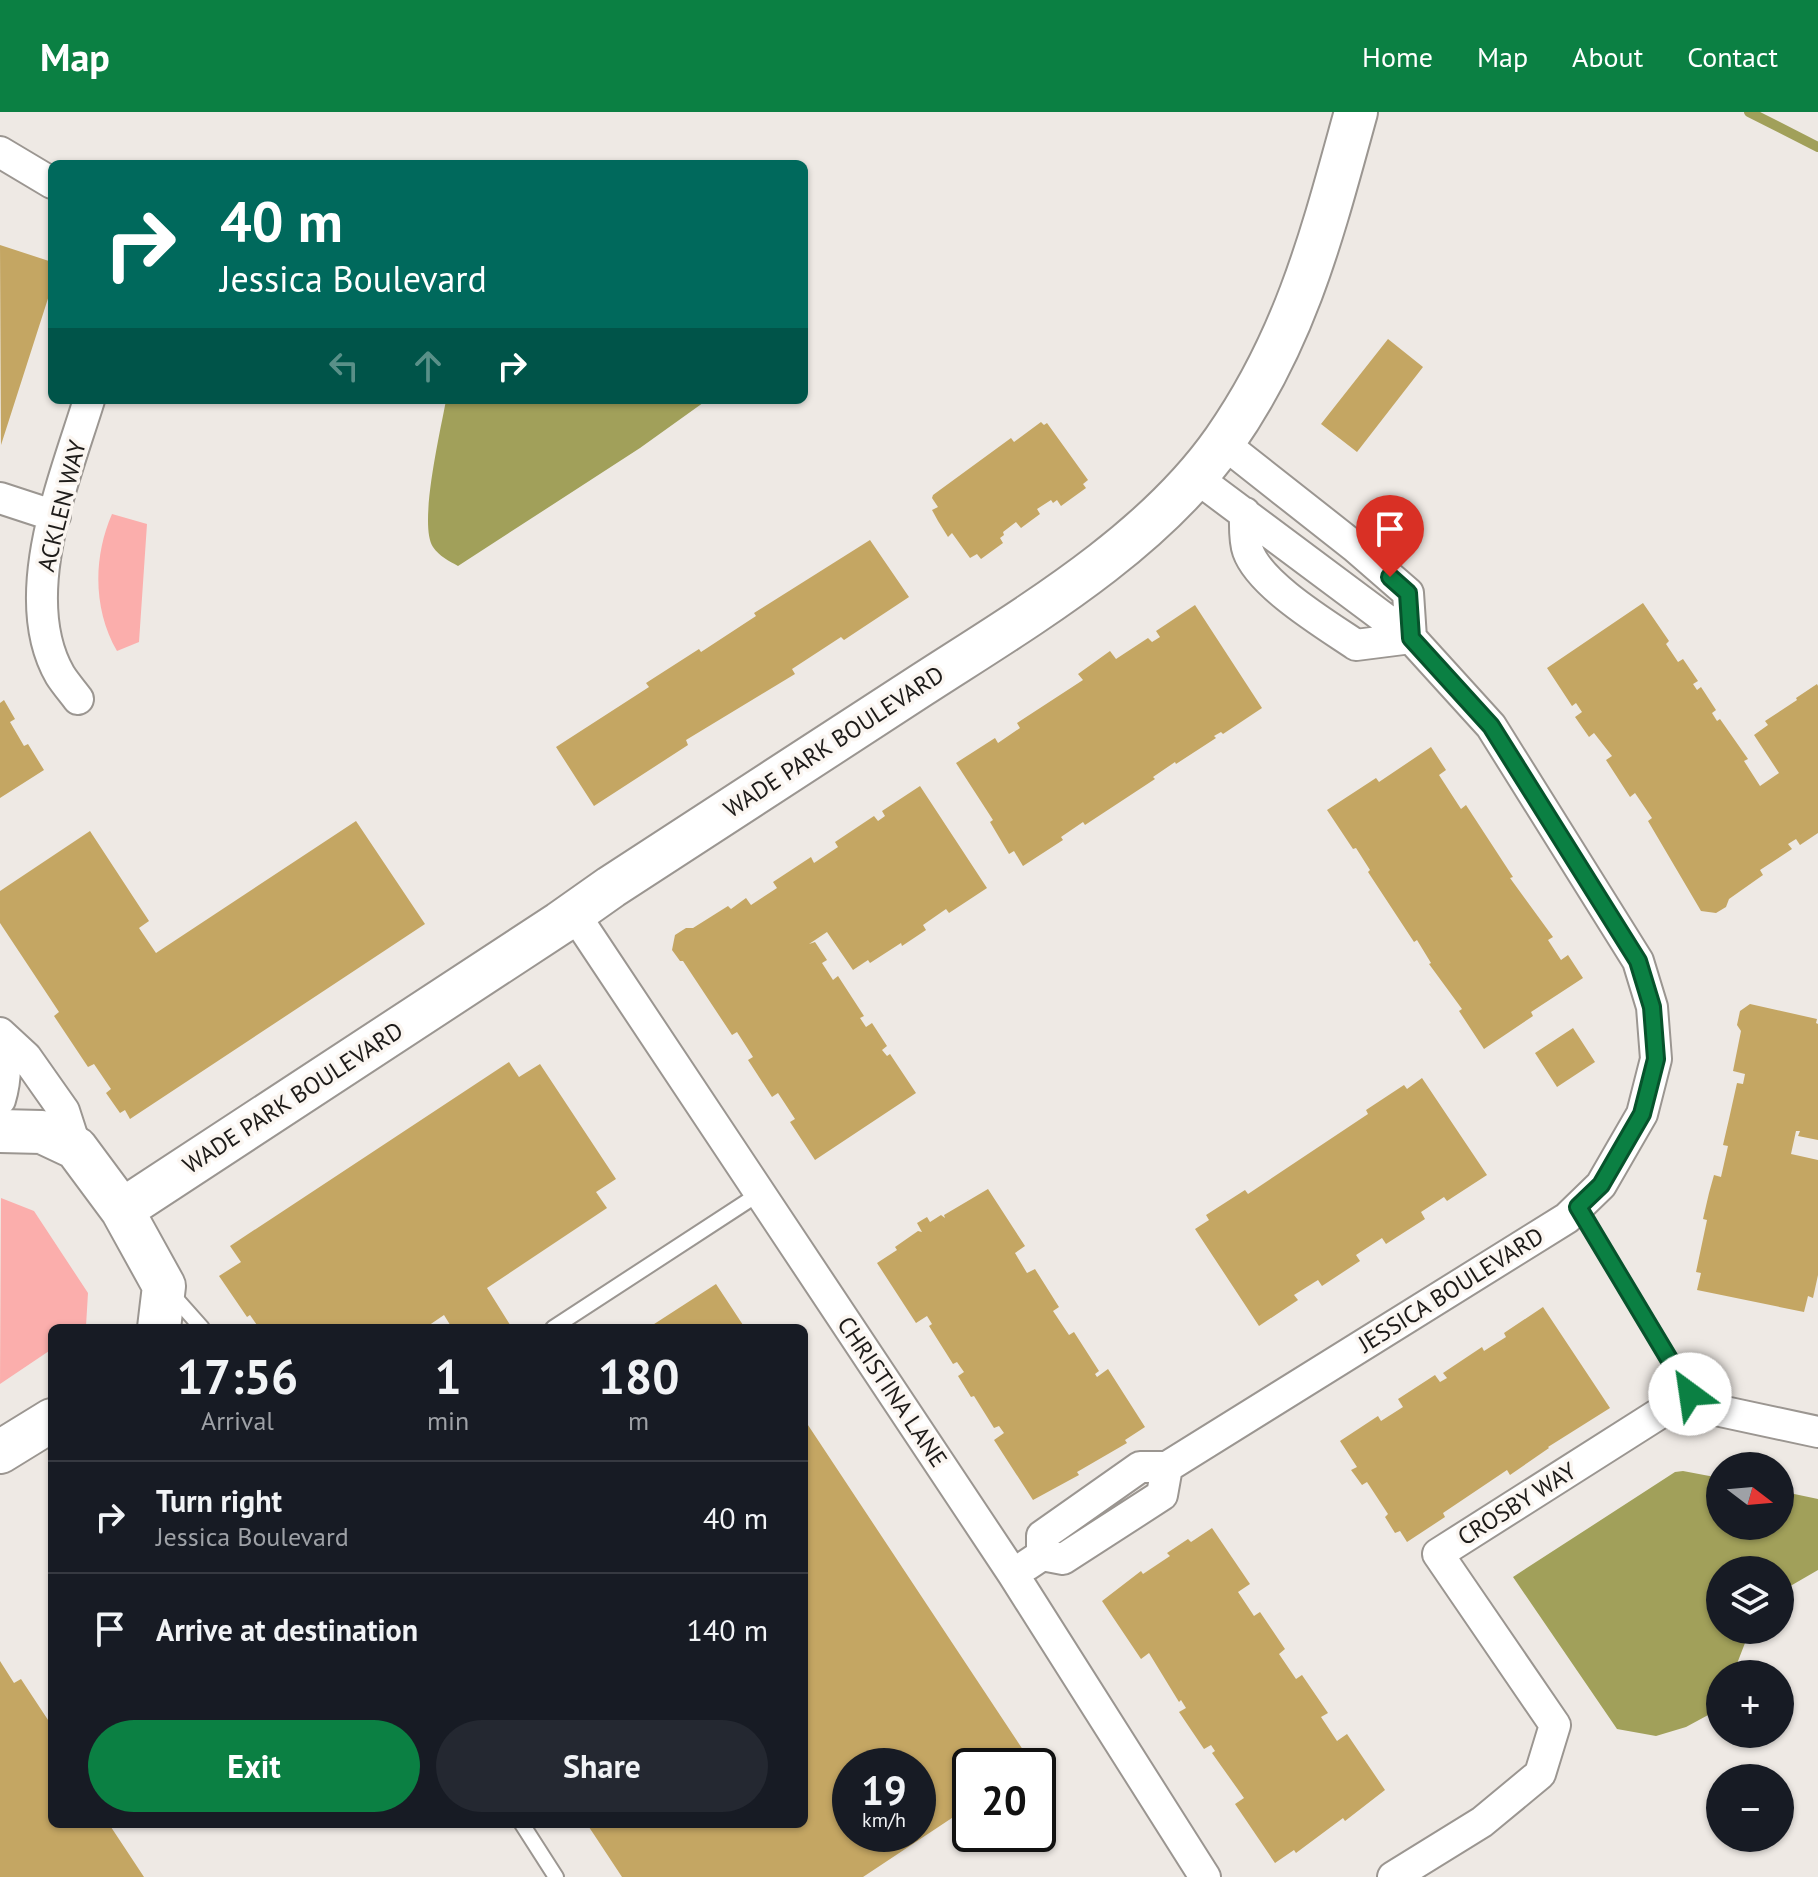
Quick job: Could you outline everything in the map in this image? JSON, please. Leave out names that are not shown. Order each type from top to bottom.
[{"type":"street","name":"WADE PARK BOULEVARD","points":[[122,1210],[1012,626],[1103,562],[1172,503],[1223,443],[1254,394],[1291,324],[1313,265],[1356,112]]},
{"type":"street","points":[[0,152],[48,181]]},
{"type":"street","name":"ACKLEN WAY","points":[[78,699],[59,674],[46,637],[42,597],[55,516],[88,404]]},
{"type":"street","points":[[1223,443],[1330,526],[1408,593],[1411,638],[1356,645],[1306,611],[1257,569],[1246,548],[1245,513]]},
{"type":"street","name":"JESSICA BOULEVARD","points":[[1042,1555],[1042,1536],[1140,1467],[1167,1467],[1567,1218],[1601,1185],[1642,1114],[1656,1059],[1652,1007],[1638,961],[1491,726],[1411,638],[1194,476]]},
{"type":"street","points":[[0,498],[55,516]]},
{"type":"street","points":[[1282,590],[1330,526]]},
{"type":"street","name":"CHRISTINA LANE","points":[[573,912],[1013,1574],[1205,1877]]},
{"type":"street","points":[[0,1033],[6,1056],[5,1083],[0,1100]]},
{"type":"street","points":[[0,1033],[26,1057],[64,1111],[76,1148],[122,1210],[164,1286],[159,1324]]},
{"type":"street","points":[[0,1131],[42,1132],[76,1148]]},
{"type":"street","points":[[1690,1394],[1697,1406],[1818,1432]]},
{"type":"street","name":"CROSBY WAY","points":[[1393,1877],[1482,1822],[1540,1774],[1555,1725],[1438,1554],[1690,1394]]},
{"type":"street","points":[[0,1452],[48,1422]]},
{"type":"street","name":"JESSICA BOULEVARD","points":[[1013,1574],[1042,1555],[1063,1559],[1162,1495],[1167,1467]]},
{"type":"street","points":[[1093,1500],[1111,1529]]},
{"type":"lane","points":[[559,1324],[760,1193]]},
{"type":"lane","points":[[1578,1207],[1690,1394]]},
{"type":"lane","points":[[164,1286],[198,1324]]},
{"type":"lane","points":[[525,1828],[556,1877]]},
{"type":"shaded area","points":[[445,404],[701,404],[640,448],[458,566],[435,550],[429,536],[429,498]]},
{"type":"shaded area","points":[[112,514],[147,524],[139,642],[117,651],[103,618],[98,583],[101,548]]},
{"type":"shaded area","points":[[1,1198],[34,1211],[88,1293],[86,1324],[48,1324],[48,1352],[0,1384]]},
{"type":"shaded area","points":[[1675,1472],[1706,1475],[1706,1540],[1794,1540],[1794,1494],[1818,1499],[1818,1570],[1794,1584],[1794,1556],[1706,1556],[1706,1644],[1745,1644],[1738,1660],[1706,1660],[1706,1716],[1686,1727],[1656,1736],[1617,1729],[1513,1577]]},
{"type":"building","points":[[0,245],[48,261],[48,298],[1,445]]},
{"type":"building","points":[[1388,339],[1423,367],[1357,452],[1321,424]]},
{"type":"building","points":[[1041,422],[1044,425],[1047,423],[1088,480],[1083,484],[1086,488],[1061,506],[1057,500],[1053,503],[1051,500],[1037,509],[1040,514],[1021,528],[1016,522],[1003,532],[1000,538],[1003,543],[981,559],[977,554],[970,558],[952,533],[948,537],[938,521],[932,510],[938,507],[933,495],[1011,438],[1014,442]]},
{"type":"building","points":[[870,540],[909,597],[844,640],[841,637],[792,669],[795,674],[686,740],[688,745],[594,806],[556,747],[649,687],[646,683],[699,649],[701,652],[756,616],[754,613]]},
{"type":"building","points":[[1643,603],[1669,641],[1666,644],[1678,662],[1683,659],[1698,681],[1693,684],[1697,690],[1701,687],[1716,710],[1712,713],[1717,721],[1720,719],[1748,759],[1744,761],[1760,786],[1779,773],[1754,735],[1768,725],[1765,721],[1818,686],[1818,833],[1800,845],[1796,839],[1788,844],[1792,849],[1760,870],[1763,875],[1729,899],[1726,907],[1716,913],[1701,911],[1648,821],[1652,818],[1635,793],[1630,797],[1606,760],[1612,756],[1594,733],[1589,737],[1575,717],[1582,712],[1576,703],[1572,706],[1547,668]]},
{"type":"building","points":[[1195,605],[1262,708],[1223,734],[1214,736],[1216,738],[1175,762],[1153,777],[1155,779],[1085,825],[1083,822],[1061,837],[1063,840],[1023,866],[1014,851],[1009,854],[990,822],[993,820],[956,763],[995,738],[998,743],[1020,728],[1017,723],[1083,680],[1078,674],[1110,651],[1116,659],[1148,638],[1152,642],[1160,637],[1156,631]]},
{"type":"building","points":[[4,700],[15,719],[10,722],[24,746],[28,744],[44,770],[0,798],[0,703]]},
{"type":"building","points":[[1431,747],[1446,770],[1439,775],[1461,809],[1466,805],[1513,877],[1510,878],[1553,937],[1548,940],[1561,960],[1568,955],[1583,978],[1531,1012],[1533,1016],[1484,1049],[1417,940],[1414,942],[1356,848],[1353,849],[1327,810],[1376,778],[1379,782]]},
{"type":"building","points":[[920,786],[987,888],[949,913],[946,909],[923,925],[926,930],[902,946],[901,943],[853,970],[827,932],[809,944],[815,942],[827,960],[822,963],[833,980],[838,976],[864,1016],[860,1018],[866,1027],[872,1023],[887,1046],[882,1050],[887,1056],[890,1054],[916,1093],[815,1160],[790,1122],[795,1119],[778,1093],[772,1097],[748,1060],[753,1057],[737,1032],[732,1035],[683,961],[672,950],[675,935],[686,928],[693,928],[728,906],[731,909],[746,898],[751,905],[777,888],[773,882],[811,857],[814,863],[838,847],[835,842],[874,816],[878,821],[885,816],[882,811]]},
{"type":"building","points":[[356,821],[425,924],[130,1119],[125,1110],[120,1113],[106,1093],[111,1089],[94,1064],[88,1067],[54,1016],[59,1012],[0,923],[0,891],[90,831],[149,921],[139,928],[156,953]]},
{"type":"building","points":[[1750,1004],[1817,1019],[1818,1024],[1818,1140],[1798,1136],[1800,1131],[1796,1131],[1791,1154],[1818,1160],[1818,1275],[1813,1298],[1808,1296],[1804,1312],[1697,1290],[1701,1273],[1696,1272],[1707,1220],[1703,1219],[1714,1175],[1721,1177],[1728,1146],[1723,1145],[1737,1083],[1743,1084],[1745,1074],[1733,1071],[1741,1031],[1737,1025],[1740,1011]]},
{"type":"building","points":[[1573,1028],[1595,1062],[1557,1087],[1535,1053]]},
{"type":"building","points":[[509,1062],[519,1077],[540,1064],[616,1179],[596,1192],[607,1208],[487,1288],[510,1324],[450,1324],[444,1315],[431,1324],[256,1324],[250,1315],[247,1317],[219,1276],[241,1262],[230,1246]]},
{"type":"building","points":[[1422,1078],[1487,1175],[1447,1201],[1444,1197],[1421,1212],[1425,1219],[1386,1244],[1382,1238],[1356,1255],[1360,1261],[1322,1286],[1318,1280],[1294,1295],[1298,1300],[1259,1326],[1195,1229],[1209,1220],[1206,1215],[1245,1190],[1248,1194],[1368,1114],[1366,1110],[1404,1085],[1407,1089]]},
{"type":"building","points":[[988,1189],[1025,1246],[1015,1253],[1027,1273],[1035,1269],[1059,1307],[1053,1311],[1069,1335],[1074,1332],[1099,1371],[1095,1374],[1097,1377],[1108,1369],[1145,1427],[1125,1440],[1127,1443],[1077,1472],[1079,1475],[1033,1500],[994,1440],[1004,1433],[999,1426],[994,1428],[958,1376],[964,1372],[957,1362],[953,1364],[929,1326],[932,1324],[927,1316],[916,1323],[877,1263],[918,1231],[922,1232],[917,1223],[927,1217],[930,1222],[941,1215],[945,1218],[944,1215]]},
{"type":"building","points":[[716,1284],[742,1324],[654,1324]]},
{"type":"building","points":[[1543,1307],[1610,1408],[1510,1475],[1507,1470],[1443,1513],[1445,1517],[1407,1542],[1400,1531],[1395,1533],[1385,1517],[1388,1514],[1367,1482],[1362,1485],[1351,1470],[1357,1467],[1340,1441],[1378,1416],[1381,1421],[1403,1407],[1398,1399],[1435,1375],[1440,1382],[1447,1378],[1443,1373],[1482,1347],[1484,1351],[1506,1337],[1504,1333]]},
{"type":"building","points":[[808,1425],[1022,1748],[952,1748],[952,1818],[936,1829],[936,1748],[832,1748],[832,1852],[901,1852],[863,1877],[622,1877],[590,1828],[808,1828]]},
{"type":"building","points":[[1212,1528],[1250,1584],[1238,1592],[1254,1616],[1260,1612],[1285,1649],[1279,1654],[1296,1679],[1302,1675],[1328,1713],[1321,1717],[1337,1741],[1347,1734],[1385,1790],[1345,1821],[1343,1818],[1296,1853],[1294,1850],[1275,1863],[1235,1804],[1244,1798],[1212,1753],[1215,1751],[1211,1745],[1204,1749],[1179,1712],[1186,1708],[1181,1700],[1179,1702],[1149,1653],[1141,1659],[1102,1601],[1141,1571],[1143,1574],[1170,1556],[1167,1553],[1188,1539],[1191,1542]]},
{"type":"building","points":[[0,1661],[14,1683],[21,1679],[48,1720],[48,1828],[112,1828],[144,1877],[0,1877]]},
{"type":"waterway","points":[[1749,112],[1818,147]]},
{"type":"route","points":[[1390,577],[1408,593],[1411,638],[1491,726],[1638,961],[1652,1007],[1656,1059],[1642,1114],[1601,1185],[1578,1207],[1690,1394]]}]
